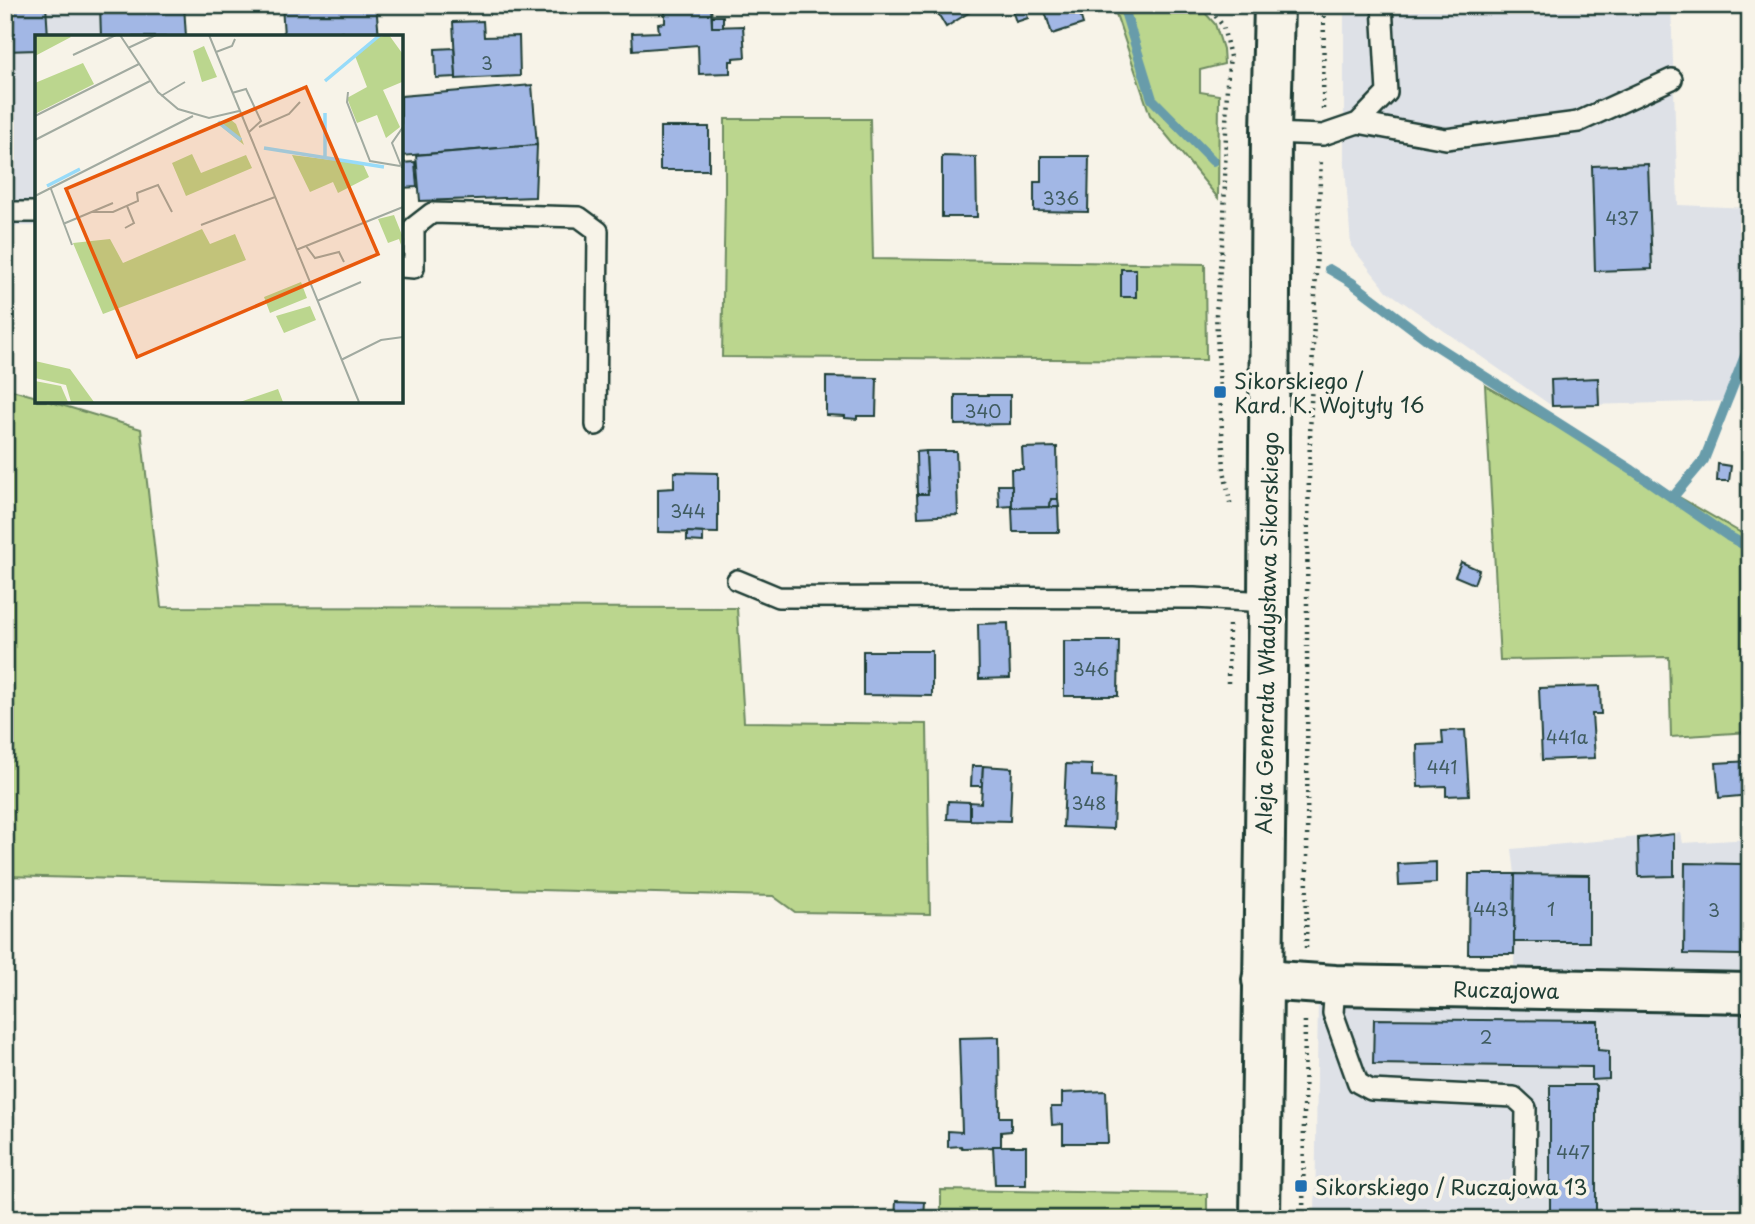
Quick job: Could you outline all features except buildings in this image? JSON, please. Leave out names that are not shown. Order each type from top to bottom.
[{"type":"main road","name":"Aleja Generała Władysława Sikorskiego","points":[[1260,1219],[1274,5]]},
{"type":"main road","name":"Ruczajowa","points":[[1262,980],[1320,984],[1750,993]]},
{"type":"lane","points":[[1271,133],[1323,135],[1358,123],[1387,93],[1382,5]]},
{"type":"lane","points":[[1358,123],[1446,139],[1577,122],[1672,79]]},
{"type":"lane","points":[[5,212],[35,212]]},
{"type":"lane","points":[[402,267],[414,268],[414,227],[432,213],[579,217],[598,231],[596,425]]},
{"type":"lane","points":[[737,580],[778,597],[1194,598],[1268,602]]},
{"type":"lane","points":[[1320,984],[1358,1083],[1371,1090],[1514,1097],[1526,1108],[1525,1184]]},
{"type":"path","points":[[1207,5],[1223,26],[1230,57],[1224,222],[1216,314],[1224,470],[1231,509]]},
{"type":"path","points":[[1303,1219],[1320,984],[1308,844],[1307,602],[1312,351],[1323,135],[1324,5]]},
{"type":"path","points":[[1228,696],[1229,600]]},
{"type":"shaded area","points":[[5,5],[184,5],[186,35],[35,35],[35,226],[5,226]]},
{"type":"shaded area","points":[[1344,5],[1671,5],[1678,205],[1750,208],[1750,358],[1733,401],[1552,406],[1387,291],[1351,246],[1344,152]]},
{"type":"shaded area","points":[[1681,833],[1683,843],[1750,839],[1750,980],[1514,979],[1515,874],[1512,849]]},
{"type":"shaded area","points":[[1318,998],[1750,1005],[1750,1219],[1315,1219]]},
{"type":"green space","points":[[1113,5],[1198,5],[1215,24],[1223,49],[1224,64],[1200,70],[1200,92],[1219,95],[1218,198],[1150,115]]},
{"type":"green space","points":[[725,119],[870,119],[873,259],[1205,264],[1206,360],[722,357]]},
{"type":"green space","points":[[1485,385],[1750,538],[1750,732],[1671,737],[1669,657],[1500,660]]},
{"type":"green space","points":[[5,388],[35,396],[35,402],[51,402],[141,429],[161,607],[737,608],[744,722],[927,724],[930,914],[795,912],[773,896],[5,876]]},
{"type":"green space","points":[[941,1190],[1207,1194],[1207,1219],[941,1219]]},
{"type":"waterway","points":[[1123,5],[1152,99],[1213,161]]},
{"type":"waterway","points":[[1329,269],[1351,282],[1429,341],[1750,548]]},
{"type":"waterway","points":[[1673,497],[1704,460],[1750,343]]},
{"type":"place","name":"Sikorskiego / Kard. K. Wojtyły 16","points":[[1220,392]]},
{"type":"place","name":"Sikorskiego / Ruczajowa 13","points":[[1301,1186]]}]
